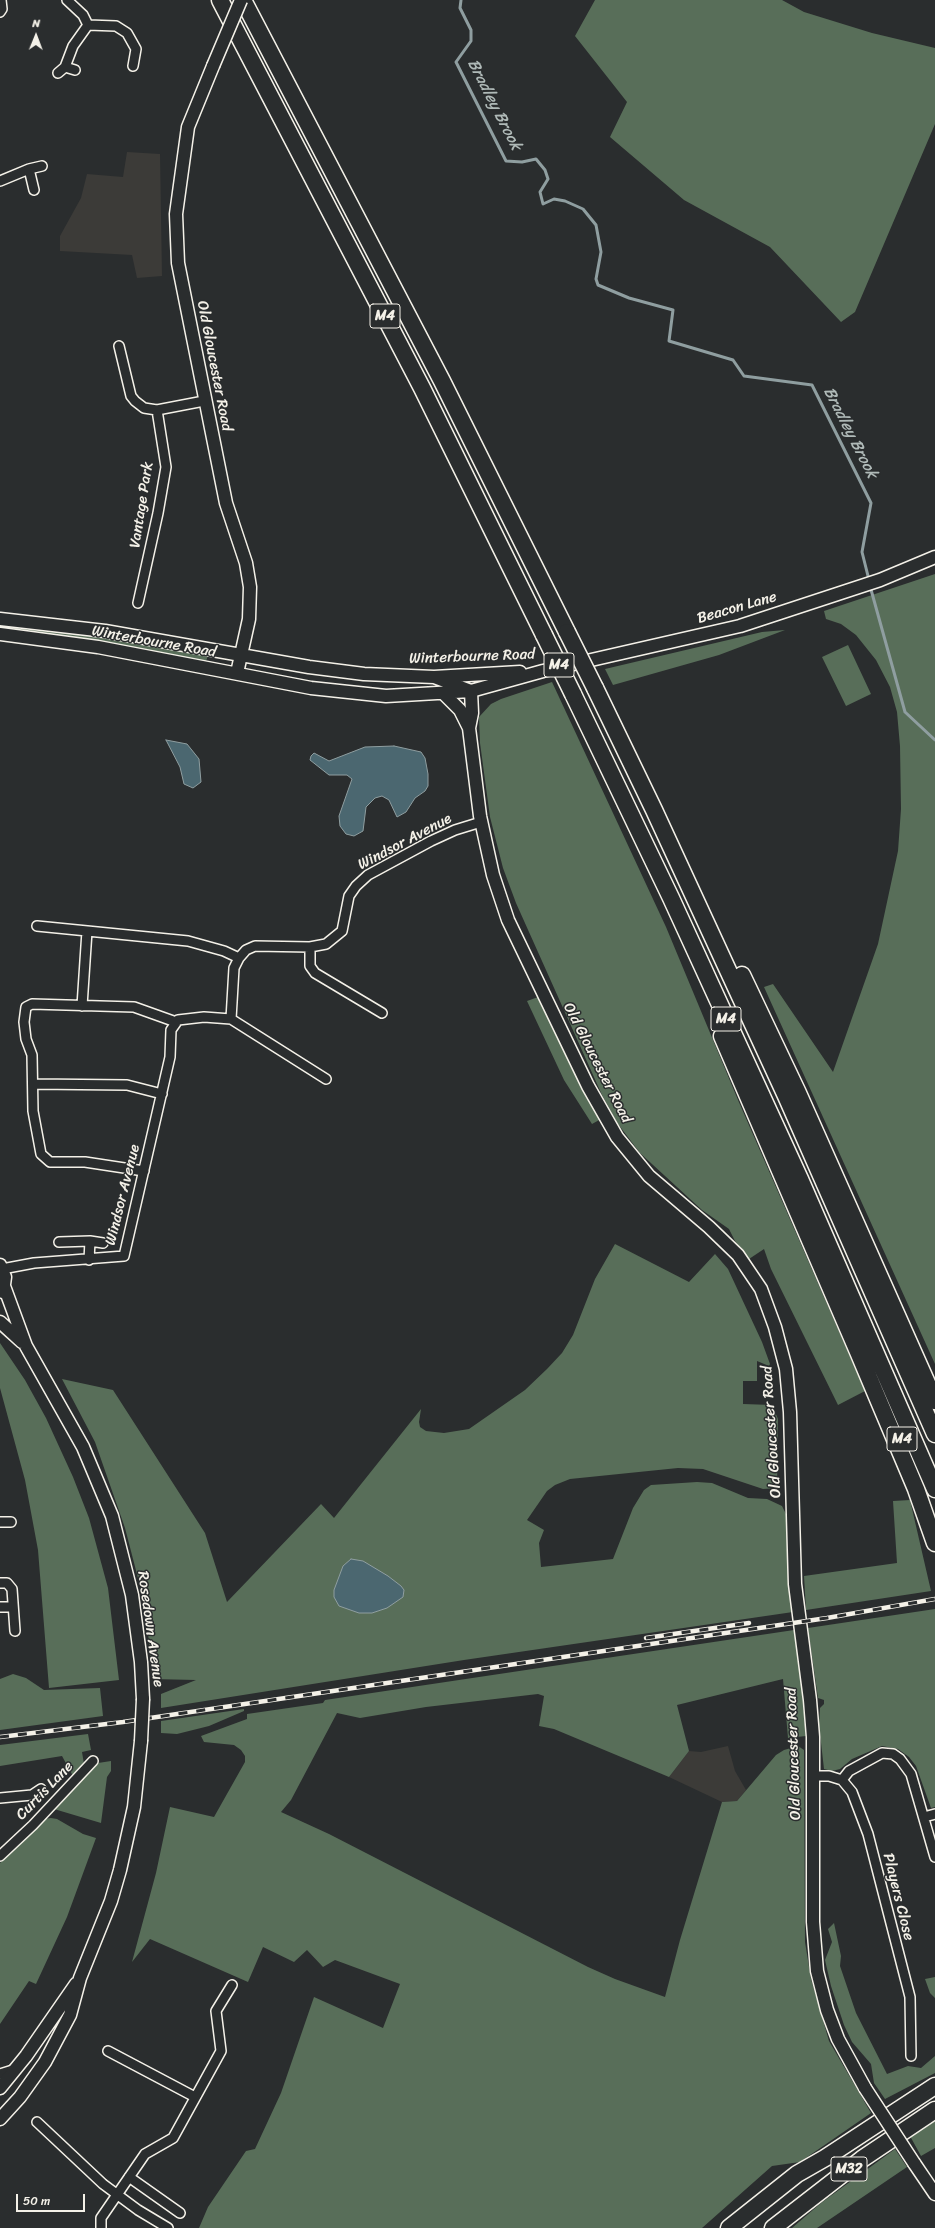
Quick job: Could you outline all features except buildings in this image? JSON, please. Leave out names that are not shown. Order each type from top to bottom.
[{"type":"highway","name":"M4","points":[[220,0],[422,388],[573,694],[671,898],[800,1180],[935,1489]]},
{"type":"highway","name":"M4","points":[[242,0],[442,381],[654,810],[789,1104],[935,1434]]},
{"type":"highway","name":"M4","points":[[654,810],[691,867],[798,1093],[935,1401]]},
{"type":"highway","name":"M4","points":[[671,898],[691,965],[862,1361],[916,1489],[935,1543]]},
{"type":"highway","name":"M4","points":[[873,1347],[895,1419],[935,1530]]},
{"type":"highway","name":"M32","points":[[729,2228],[797,2174],[825,2158],[935,2086]]},
{"type":"highway","name":"M32","points":[[772,2228],[862,2158],[935,2110]]},
{"type":"highway","name":"M32","points":[[743,2228],[825,2158]]},
{"type":"main road","name":"Old Gloucester Road","points":[[238,673],[240,654],[249,619],[250,587],[246,564],[226,503],[204,401],[178,263],[176,214],[188,127],[242,0]]},
{"type":"main road","name":"Beacon Lane","points":[[543,671],[740,626],[880,580],[935,557]]},
{"type":"main road","name":"Winterbourne Road","points":[[0,619],[105,631],[309,667],[364,674],[434,677],[543,671]]},
{"type":"main road","name":"Winterbourne Road","points":[[0,634],[98,647],[311,688],[386,696],[472,691],[543,671]]},
{"type":"main road","points":[[434,677],[472,691]]},
{"type":"main road","name":"Old Gloucester Road","points":[[472,691],[472,713],[469,728],[481,822],[493,876],[508,920],[602,1113],[617,1136],[649,1176],[709,1227],[738,1255],[761,1288],[775,1327],[786,1369],[790,1412],[795,1584],[810,1700],[813,1922],[817,1971],[827,2010],[838,2039],[865,2088],[935,2194]]},
{"type":"main road","name":"Old Gloucester Road","points":[[443,693],[460,710],[469,728]]},
{"type":"main road","points":[[0,1298],[4,1286],[1,1267]]},
{"type":"main road","name":"Rosedown Avenue","points":[[0,2119],[20,2097],[56,2044],[70,2015],[80,1978],[111,1901],[120,1870],[134,1807],[141,1741],[143,1699],[141,1662],[132,1595],[112,1516],[71,1424],[26,1346],[4,1286]]},
{"type":"main road","name":"Rosedown Avenue","points":[[0,1322],[26,1346]]},
{"type":"main road","name":"Rosedown Avenue","points":[[0,2088],[16,2069],[80,1978]]},
{"type":"street","points":[[0,12],[2,9],[1,0]]},
{"type":"street","points":[[67,0],[83,15],[88,25]]},
{"type":"street","points":[[88,25],[116,26],[127,33],[136,49],[133,66]]},
{"type":"street","points":[[75,70],[61,70],[73,46],[88,25]]},
{"type":"street","points":[[136,49],[145,48]]},
{"type":"street","points":[[0,181],[29,169],[42,166]]},
{"type":"street","points":[[29,169],[34,190]]},
{"type":"street","points":[[119,346],[128,386],[135,401],[144,408],[157,410],[204,401]]},
{"type":"street","name":"Vantage Park","points":[[138,604],[166,467],[157,410]]},
{"type":"street","name":"Windsor Avenue","points":[[239,958],[246,950],[255,946],[310,947],[326,944],[342,930],[349,896],[356,886],[368,875],[431,841],[481,822]]},
{"type":"street","points":[[37,926],[188,941],[224,951],[239,958],[234,968],[231,1018]]},
{"type":"street","points":[[82,1006],[87,931]]},
{"type":"street","points":[[310,947],[310,966],[315,973],[382,1013]]},
{"type":"street","points":[[144,1171],[85,1162],[50,1162],[41,1154],[33,1111],[34,1084],[32,1055],[26,1039],[24,1022],[26,1007],[32,1004],[134,1007],[176,1022],[178,1020],[204,1016],[231,1018],[326,1079]]},
{"type":"street","name":"Windsor Avenue","points":[[1,1267],[124,1256],[170,1057],[171,1030],[176,1022]]},
{"type":"street","points":[[34,1084],[127,1085],[162,1094]]},
{"type":"street","points":[[89,1260],[90,1241]]},
{"type":"street","points":[[59,1242],[90,1241],[103,1243]]},
{"type":"street","points":[[0,1522],[11,1522]]},
{"type":"street","points":[[0,1583],[7,1583],[11,1585],[15,1631]]},
{"type":"street","points":[[0,1607],[13,1607]]},
{"type":"street","points":[[812,1776],[829,1776],[842,1780],[849,1771],[876,1755],[887,1752],[892,1754],[908,1768],[911,1774],[935,1857]]},
{"type":"street","name":"Curtis Lane","points":[[0,1856],[33,1825],[93,1761]]},
{"type":"street","name":"Players Close","points":[[842,1780],[852,1792],[868,1834],[910,1997],[911,2056]]},
{"type":"street","points":[[0,1798],[32,1795],[41,1789]]},
{"type":"street","points":[[924,1817],[935,1814]]},
{"type":"street","points":[[101,2228],[102,2218],[145,2154],[173,2138],[221,2050],[216,2011],[232,1985]]},
{"type":"street","points":[[108,2051],[195,2097]]},
{"type":"street","points":[[0,2074],[16,2069]]},
{"type":"street","points":[[37,2122],[118,2195],[168,2228]]},
{"type":"street","points":[[129,2177],[180,2213]]},
{"type":"shaded area","points":[[127,152],[160,154],[162,276],[137,278],[132,255],[60,251],[60,236],[81,198],[87,174],[123,177]]},
{"type":"shaded area","points":[[728,1746],[735,1771],[746,1790],[737,1801],[722,1802],[669,1777],[689,1751],[701,1752]]},
{"type":"green space","points":[[595,0],[782,0],[804,12],[872,33],[935,48],[935,124],[855,312],[841,322],[770,247],[684,200],[610,137],[627,102],[575,36]]},
{"type":"green space","points":[[935,574],[935,1364],[764,987],[773,984],[833,1072],[878,944],[898,851],[901,809],[900,746],[897,712],[890,687],[876,660],[856,635],[841,624],[826,619],[824,611]]},
{"type":"green space","points":[[0,625],[143,643],[208,655],[205,665],[0,630]]},
{"type":"green space","points":[[785,630],[719,655],[613,685],[605,669],[762,632]]},
{"type":"green space","points":[[848,645],[871,694],[846,706],[822,657]]},
{"type":"green space","points":[[552,682],[666,927],[738,1100],[865,1391],[838,1405],[771,1269],[764,1249],[749,1259],[735,1241],[729,1229],[702,1210],[640,1153],[618,1124],[602,1095],[516,903],[503,868],[490,817],[480,743],[479,717],[491,704],[501,699]]},
{"type":"green space","points":[[541,996],[601,1119],[592,1124],[564,1080],[527,1001]]},
{"type":"green space","points":[[615,1244],[689,1282],[715,1254],[728,1269],[762,1342],[770,1364],[769,1366],[757,1361],[757,1381],[743,1381],[743,1404],[772,1405],[778,1419],[777,1488],[763,1489],[703,1469],[678,1468],[570,1479],[555,1485],[547,1491],[527,1520],[544,1530],[539,1543],[541,1567],[613,1559],[633,1508],[644,1490],[651,1485],[697,1482],[712,1483],[748,1498],[767,1499],[782,1506],[787,1516],[793,1612],[464,1660],[161,1708],[161,1694],[196,1680],[152,1679],[146,1609],[125,1528],[95,1442],[62,1379],[113,1390],[205,1533],[227,1602],[321,1504],[334,1518],[421,1409],[419,1422],[420,1427],[426,1431],[444,1433],[469,1429],[525,1390],[562,1353],[573,1335],[595,1279]]},
{"type":"green space","points":[[0,1343],[25,1380],[46,1418],[73,1477],[89,1518],[108,1588],[119,1680],[49,1688],[38,1550],[25,1480],[0,1388]]},
{"type":"green space","points":[[910,1500],[931,1591],[806,1610],[804,1576],[897,1563],[893,1501]]},
{"type":"green space","points":[[935,1609],[935,1807],[931,1808],[916,1766],[909,1757],[898,1749],[882,1746],[852,1759],[840,1769],[832,1771],[824,1769],[819,1725],[820,1708],[824,1704],[824,1700],[818,1698],[808,1628]]},
{"type":"green space","points":[[794,1630],[801,1677],[806,1736],[788,1738],[783,1679],[677,1705],[689,1751],[669,1777],[554,1729],[539,1726],[544,1696],[538,1694],[426,1707],[360,1718],[337,1713],[291,1800],[281,1812],[329,1834],[588,1967],[615,1979],[665,1997],[680,1940],[722,1802],[737,1801],[776,1755],[784,1750],[798,1746],[804,1750],[805,1942],[811,1979],[829,2041],[871,2113],[800,2162],[772,2166],[702,2228],[199,2228],[208,2207],[246,2151],[255,2149],[281,2093],[314,1997],[383,2028],[400,1984],[335,1960],[323,1967],[307,1950],[294,1962],[263,1947],[248,1982],[150,1939],[132,1962],[156,1873],[170,1807],[214,1817],[245,1762],[245,1756],[241,1750],[234,1745],[204,1742],[201,1736],[247,1719],[247,1714],[323,1703],[325,1700]]},
{"type":"green space","points":[[13,1674],[26,1678],[44,1690],[100,1688],[103,1716],[0,1730],[0,1679]]},
{"type":"green space","points":[[244,1709],[244,1711],[209,1726],[177,1734],[161,1733],[161,1721]]},
{"type":"green space","points":[[88,1734],[91,1750],[82,1752],[84,1764],[73,1776],[62,1756],[0,1766],[0,1745]]},
{"type":"green space","points":[[111,1761],[111,1771],[107,1777],[101,1823],[54,1809],[98,1763]]},
{"type":"green space","points":[[44,1819],[57,1819],[83,1834],[96,1838],[67,1917],[36,1984],[29,1981],[0,2024],[0,1863]]},
{"type":"green space","points":[[834,1923],[841,1956],[840,1966],[856,2013],[887,2074],[908,2066],[921,2068],[935,2056],[935,2073],[885,2099],[874,2083],[871,2064],[852,2042],[844,2025],[831,1986],[825,1960],[832,1942],[828,1929]]},
{"type":"green space","points":[[935,1977],[935,1998],[930,1993],[925,1979]]},
{"type":"green space","points":[[935,2121],[935,2148],[921,2156],[910,2136]]},
{"type":"green space","points":[[895,2149],[907,2167],[817,2228],[792,2228],[821,2203]]},
{"type":"water","points":[[166,740],[187,744],[199,759],[201,782],[193,788],[184,784],[180,767]]},
{"type":"water","points":[[394,746],[421,752],[425,758],[428,774],[428,786],[425,791],[415,798],[406,812],[397,817],[389,800],[382,796],[375,798],[366,807],[363,831],[354,836],[346,834],[340,826],[339,816],[352,779],[347,775],[329,775],[310,760],[311,756],[314,753],[329,761],[365,747]]},
{"type":"water","points":[[351,1559],[363,1561],[388,1576],[404,1590],[403,1597],[387,1608],[372,1613],[359,1613],[339,1606],[334,1597],[334,1590],[343,1566]]},
{"type":"waterway","name":"Bradley Brook","points":[[461,0],[460,8],[471,30],[471,41],[456,62],[506,161],[522,162],[536,159],[545,170],[548,179],[540,192],[543,204],[554,199],[565,201],[583,209],[596,225],[601,252],[596,279],[598,285],[629,298],[673,310],[669,341],[733,360],[744,376],[812,385],[871,503],[862,552],[869,580]]},
{"type":"waterway","name":"Bradley Brook","points":[[870,586],[905,712],[935,740]]},
{"type":"railway","points":[[0,1737],[123,1722],[827,1618],[935,1599]]},
{"type":"railway","points":[[646,1638],[749,1623]]}]
